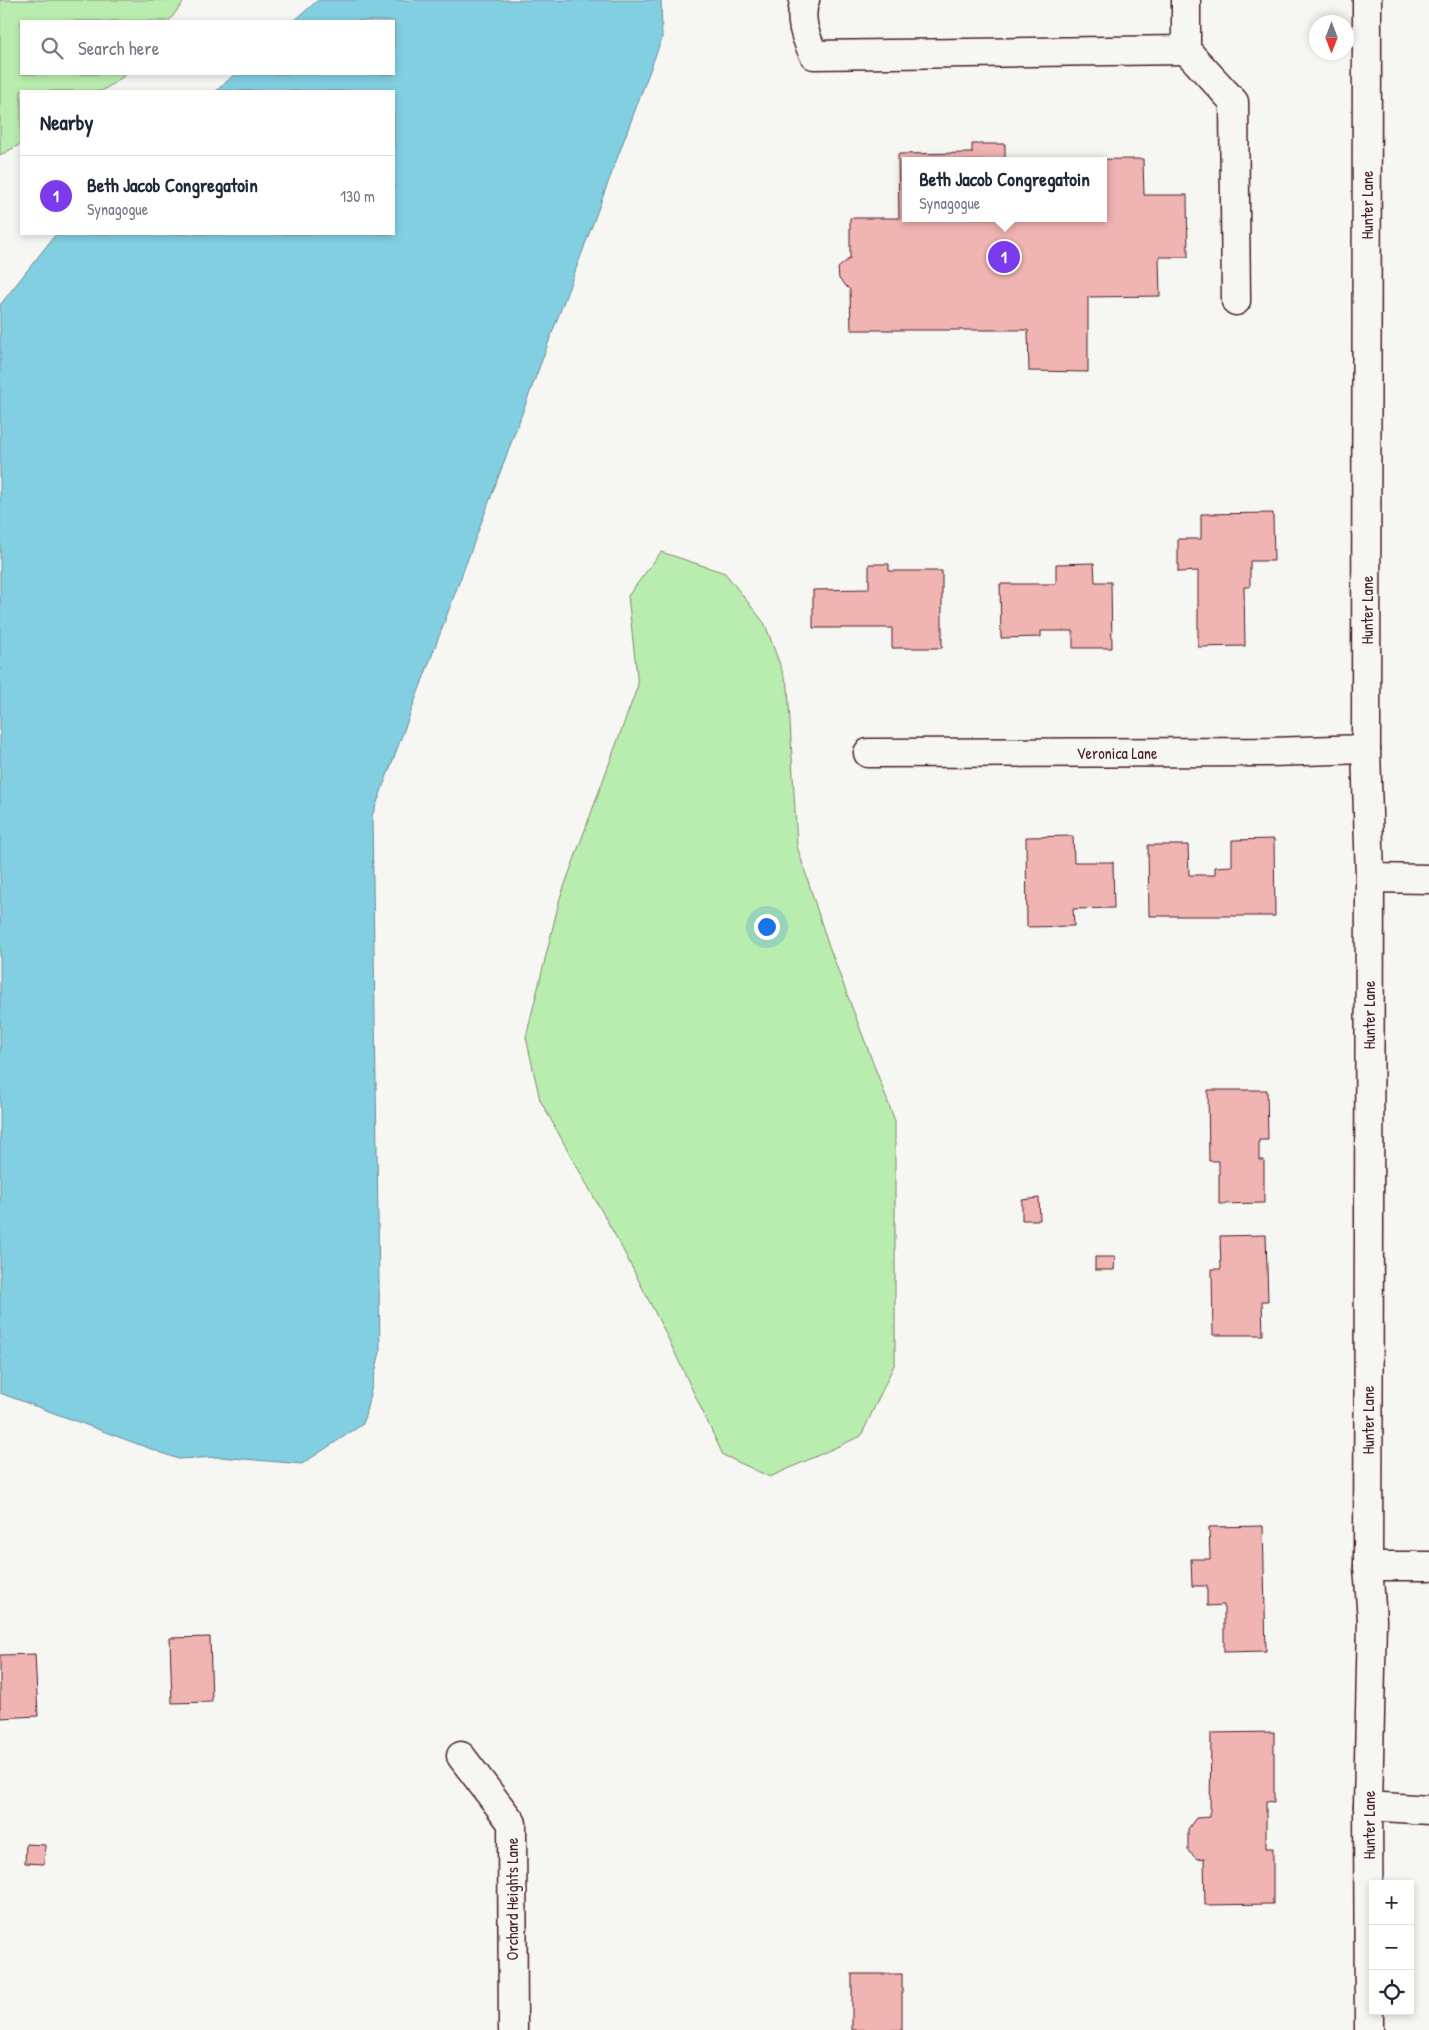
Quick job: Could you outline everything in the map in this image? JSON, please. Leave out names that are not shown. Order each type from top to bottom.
[{"type":"street","points":[[805,0],[802,6],[804,32],[814,55],[1186,50]]},
{"type":"street","points":[[1186,0],[1186,50],[1234,102],[1236,302]]},
{"type":"street","name":"Hunter Lane","points":[[1367,0],[1366,749],[1370,878],[1368,1566],[1372,1620],[1368,1806],[1369,2030]]},
{"type":"street","name":"Veronica Lane","points":[[868,753],[1271,752],[1366,749]]},
{"type":"street","points":[[1370,878],[1429,879]]},
{"type":"street","points":[[1368,1566],[1429,1566]]},
{"type":"street","name":"Orchard Heights Lane","points":[[461,1756],[512,1824],[513,2030]]},
{"type":"street","points":[[1368,1806],[1429,1810]]},
{"type":"green space","points":[[0,0],[185,0],[170,20],[20,20],[20,75],[126,75],[103,90],[20,90],[20,145],[0,155]]},
{"type":"green space","points":[[661,552],[725,573],[765,624],[788,687],[797,846],[827,941],[895,1121],[895,1363],[861,1436],[770,1477],[723,1455],[667,1336],[621,1246],[540,1100],[526,1037],[560,898],[638,685],[628,596]]},
{"type":"water","points":[[318,0],[661,0],[662,38],[372,816],[380,1352],[363,1424],[302,1464],[221,1457],[178,1459],[0,1393],[0,305],[55,235],[395,235],[395,90],[217,90],[234,75],[395,75],[395,20],[295,20]]},
{"type":"building","points":[[972,144],[1005,144],[1005,157],[902,157],[902,222],[1107,222],[1107,159],[1143,159],[1144,195],[1187,195],[1188,257],[1159,257],[1160,296],[1088,297],[1088,372],[1029,371],[1028,330],[851,330],[850,290],[839,279],[838,268],[850,258],[850,218],[899,218],[898,154],[972,153]]},
{"type":"building","points":[[1273,513],[1274,561],[1250,561],[1250,587],[1244,587],[1245,646],[1198,647],[1198,571],[1178,572],[1178,539],[1201,539],[1201,514]]},
{"type":"building","points":[[1094,563],[1095,582],[1111,582],[1112,648],[1073,648],[1073,631],[1041,631],[1041,637],[1001,638],[1000,584],[1056,584],[1056,564]]},
{"type":"building","points":[[869,564],[889,564],[889,571],[942,571],[942,648],[892,648],[892,628],[813,628],[813,590],[869,589]]},
{"type":"building","points":[[1073,836],[1074,862],[1113,862],[1114,908],[1073,909],[1074,926],[1027,927],[1026,837]]},
{"type":"building","points":[[1274,839],[1275,916],[1149,916],[1148,845],[1188,845],[1189,875],[1215,875],[1215,867],[1232,866],[1232,840]]},
{"type":"building","points":[[1208,1090],[1267,1090],[1268,1140],[1259,1140],[1259,1160],[1264,1160],[1264,1203],[1219,1204],[1219,1161],[1209,1161]]},
{"type":"building","points":[[1039,1198],[1040,1220],[1022,1220],[1022,1200]]},
{"type":"building","points":[[1266,1235],[1268,1301],[1262,1301],[1263,1335],[1213,1335],[1212,1269],[1221,1269],[1220,1236]]},
{"type":"building","points":[[1095,1257],[1115,1257],[1114,1270],[1095,1270]]},
{"type":"building","points":[[1263,1526],[1266,1651],[1224,1652],[1224,1605],[1207,1606],[1207,1586],[1192,1586],[1191,1559],[1210,1559],[1209,1527]]},
{"type":"building","points":[[210,1637],[212,1702],[172,1703],[170,1638]]},
{"type":"building","points":[[35,1654],[38,1716],[0,1718],[0,1655]]},
{"type":"building","points":[[1274,1732],[1274,1802],[1266,1801],[1266,1848],[1273,1848],[1273,1904],[1205,1905],[1204,1858],[1197,1859],[1188,1851],[1188,1829],[1196,1818],[1210,1817],[1211,1733]]},
{"type":"building","points":[[26,1844],[45,1845],[44,1864],[25,1863]]},
{"type":"building","points":[[852,1974],[902,1974],[902,2030],[852,2030]]},
{"type":"place","name":"Beth Jacob Congregatoin","points":[[1004,257]]}]
